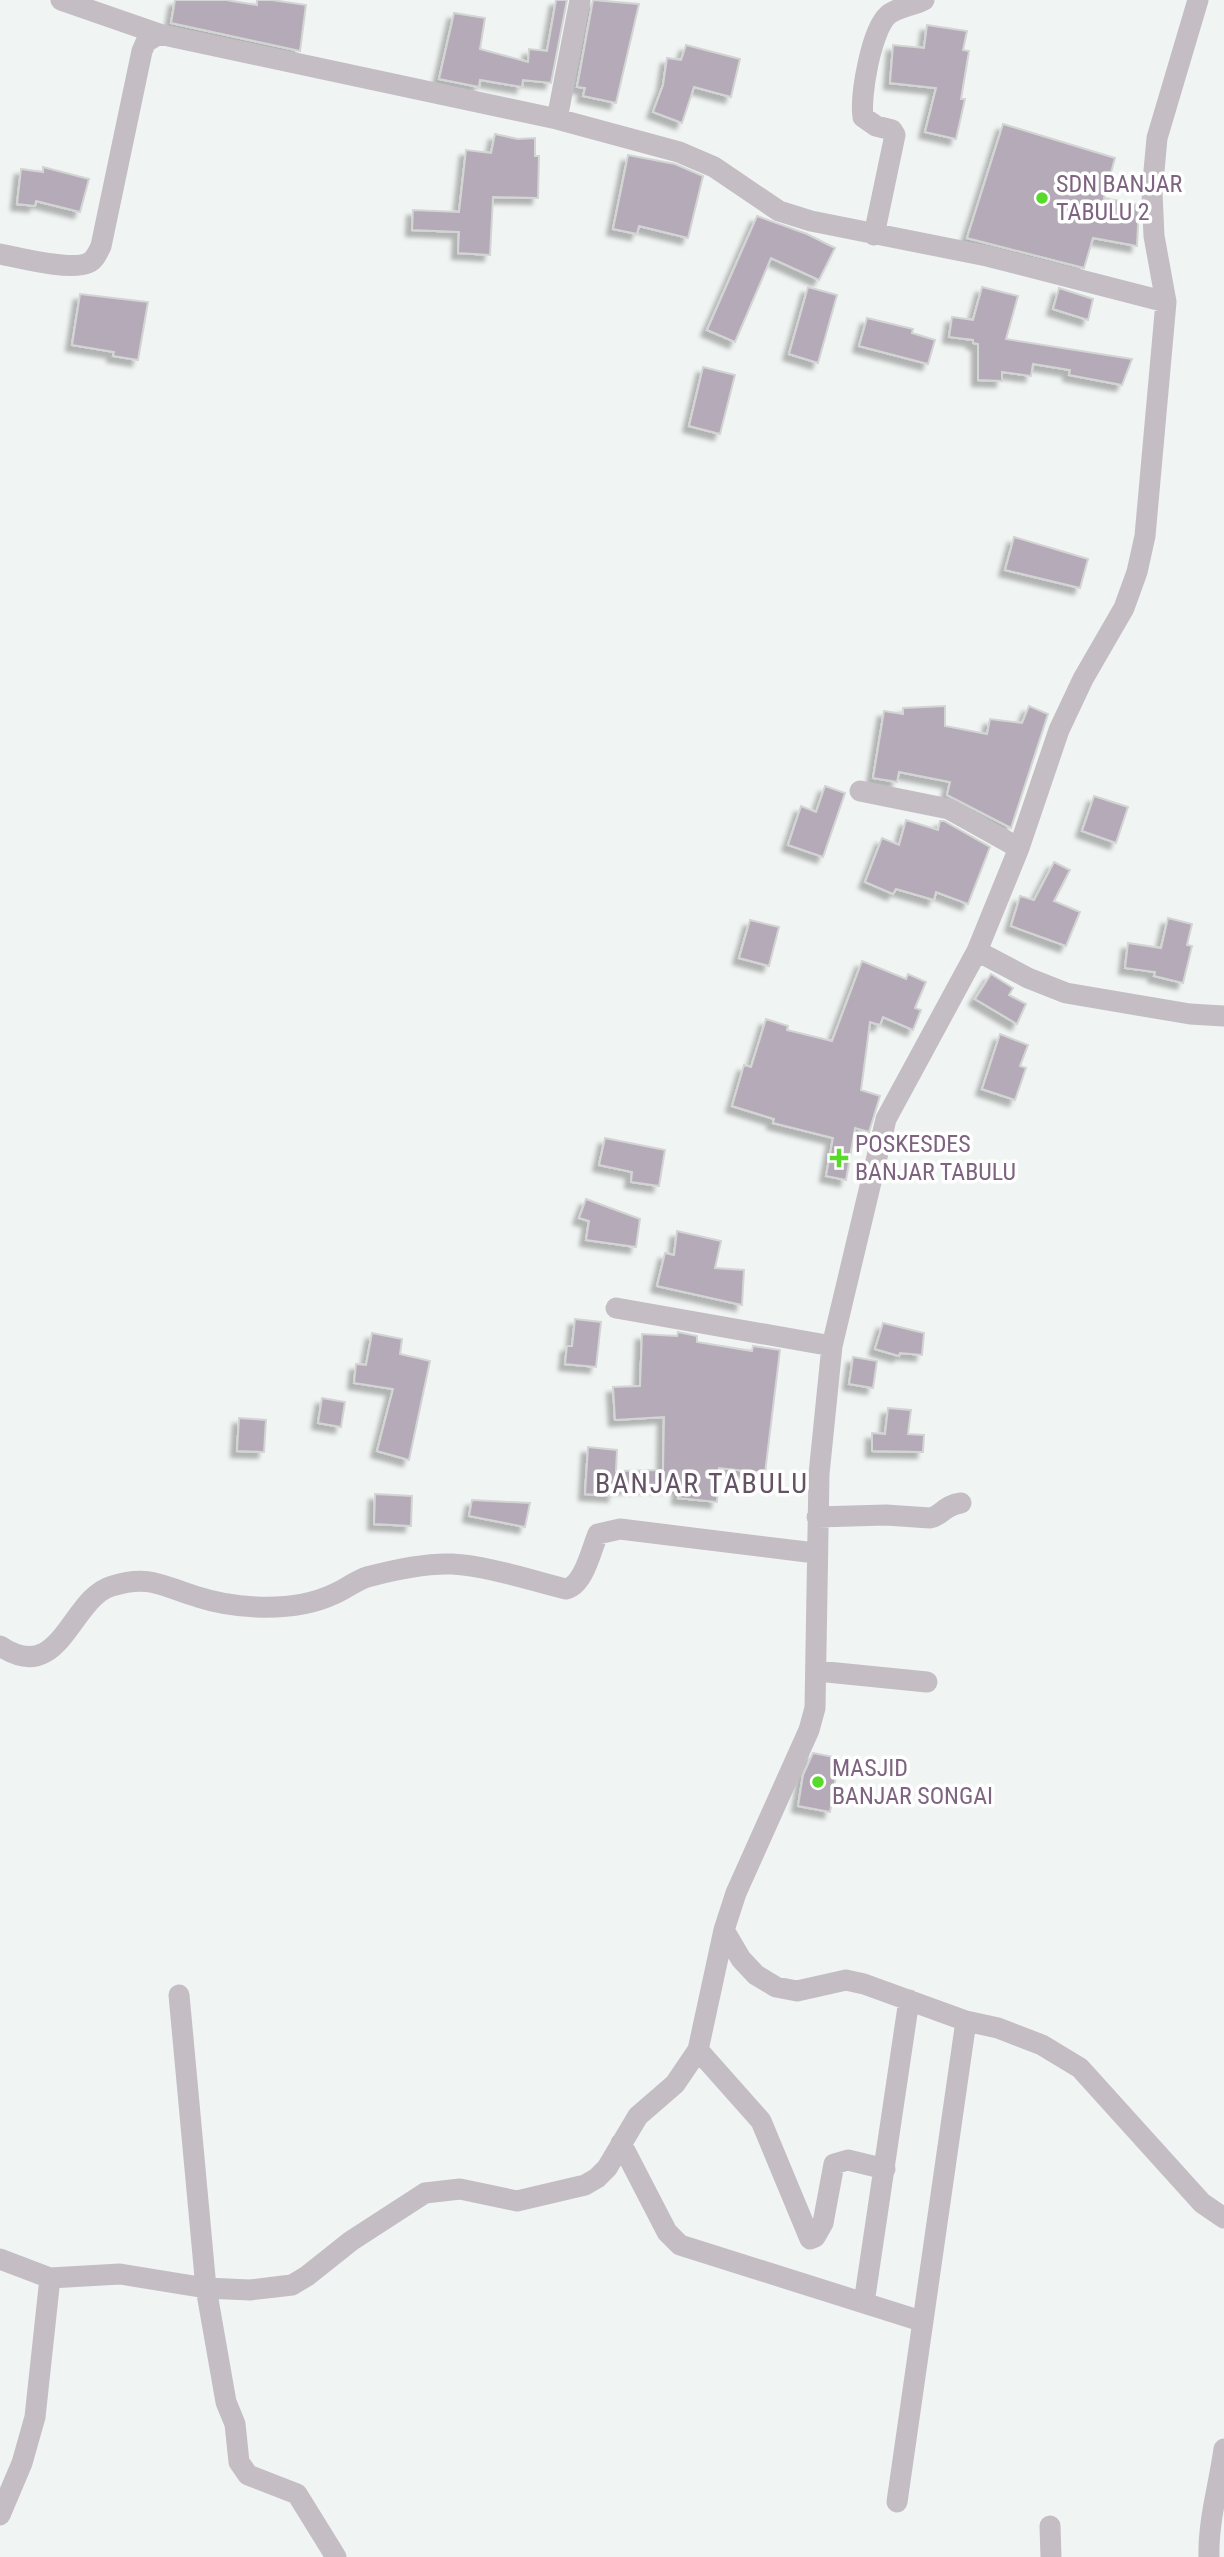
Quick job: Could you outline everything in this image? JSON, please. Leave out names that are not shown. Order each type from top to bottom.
[{"type":"street","points":[[61,0],[159,34],[557,119],[679,152],[714,167],[779,211],[874,235],[987,256],[1166,302]]},
{"type":"street","points":[[557,119],[580,0]]},
{"type":"street","points":[[874,235],[895,135],[892,130],[876,126],[863,117],[870,56],[880,26],[890,13],[924,0]]},
{"type":"street","points":[[0,2259],[50,2278],[120,2274],[206,2288],[250,2290],[292,2285],[351,2241],[425,2193],[460,2189],[517,2201],[585,2185],[607,2168],[638,2116],[675,2084],[698,2050],[724,1930],[736,1893],[809,1730],[815,1708],[815,1553],[832,1346],[840,1302],[886,1119],[977,951],[1019,848],[1059,730],[1083,679],[1124,608],[1137,572],[1145,536],[1166,302],[1154,236],[1152,193],[1157,138],[1198,0]]},
{"type":"street","points":[[0,254],[66,265],[88,264],[96,257],[101,246],[142,51],[151,37],[159,34]]},
{"type":"street","points":[[860,790],[949,809],[1019,848]]},
{"type":"street","points":[[977,951],[1028,978],[1066,993],[1190,1014],[1224,1016]]},
{"type":"street","points":[[616,1308],[832,1346]]},
{"type":"street","points":[[817,1517],[886,1515],[930,1518],[936,1517],[950,1504],[961,1503]]},
{"type":"street","points":[[0,1646],[23,1657],[58,1645],[87,1606],[108,1586],[145,1579],[198,1597],[233,1604],[286,1606],[334,1594],[363,1578],[449,1564],[566,1589],[573,1587],[579,1580],[598,1534],[620,1529],[815,1553]]},
{"type":"street","points":[[817,1671],[927,1682]]},
{"type":"street","points":[[724,1930],[741,1959],[755,1975],[776,1987],[797,1991],[846,1980],[966,2021],[998,2028],[1042,2045],[1080,2068],[1202,2203],[1224,2218]]},
{"type":"street","points":[[179,1995],[206,2288],[226,2402],[235,2424],[239,2462],[248,2475],[297,2494],[335,2557]]},
{"type":"street","points":[[864,2303],[909,2000]]},
{"type":"street","points":[[897,2502],[966,2021]]},
{"type":"street","points":[[698,2050],[761,2121],[810,2239],[816,2237],[823,2223],[834,2164],[848,2160],[885,2169]]},
{"type":"street","points":[[621,2143],[667,2232],[680,2245],[921,2321]]},
{"type":"street","points":[[0,2515],[22,2463],[35,2417],[50,2278]]},
{"type":"street","points":[[1209,2557],[1209,2522],[1219,2487],[1224,2449]]},
{"type":"street","points":[[1050,2526],[1051,2557]]},
{"type":"building","points":[[175,0],[226,0],[257,5],[257,0],[272,0],[306,5],[300,51],[171,23]]},
{"type":"building","points":[[556,0],[567,0],[551,83],[523,80],[522,87],[480,80],[479,87],[439,79],[454,13],[485,18],[480,49],[528,62],[529,49],[547,51]]},
{"type":"building","points":[[593,0],[639,4],[616,103],[583,96],[585,88],[577,87]]},
{"type":"building","points":[[927,25],[967,31],[963,50],[969,51],[961,99],[965,99],[956,139],[925,132],[936,88],[890,83],[893,45],[924,48]]},
{"type":"building","points":[[686,45],[740,59],[731,97],[694,87],[682,123],[653,112],[663,85],[667,58],[681,60]]},
{"type":"building","name":"SDN BANJAR TABULU 2","points":[[1003,124],[1115,158],[1104,198],[1139,205],[1137,246],[1093,238],[1084,268],[967,238]]},
{"type":"building","points":[[495,134],[518,139],[535,138],[535,156],[539,156],[538,198],[493,197],[490,255],[458,253],[459,232],[412,230],[413,210],[459,212],[466,150],[491,153]]},
{"type":"building","points":[[628,155],[675,164],[703,176],[688,238],[639,226],[637,234],[613,229]]},
{"type":"building","points":[[43,167],[89,179],[80,212],[36,201],[35,206],[17,204],[21,169],[43,172]]},
{"type":"building","points":[[757,216],[807,234],[835,248],[819,280],[771,258],[735,342],[707,330]]},
{"type":"building","points":[[808,287],[837,295],[818,363],[789,354]]},
{"type":"building","points":[[982,287],[1018,296],[1006,339],[1132,359],[1122,385],[1069,375],[1070,370],[1033,364],[1031,376],[1002,372],[1002,381],[978,380],[978,344],[973,343],[973,340],[949,337],[952,317],[973,320]]},
{"type":"building","points":[[1059,288],[1093,299],[1088,320],[1053,309]]},
{"type":"building","points":[[80,294],[148,302],[138,360],[113,356],[114,352],[72,345]]},
{"type":"building","points":[[867,318],[913,329],[912,333],[935,340],[928,364],[859,346]]},
{"type":"building","points":[[703,367],[735,375],[720,434],[689,426]]},
{"type":"building","points":[[1014,537],[1088,559],[1080,588],[1005,570]]},
{"type":"building","points":[[945,706],[945,726],[987,734],[990,719],[1022,723],[1029,706],[1048,714],[1011,828],[947,795],[950,782],[899,772],[897,782],[873,778],[884,711],[903,714],[903,708]]},
{"type":"building","points":[[825,786],[845,793],[823,857],[788,845],[801,806],[816,812]]},
{"type":"building","points":[[1094,796],[1128,807],[1116,843],[1082,831]]},
{"type":"building","points":[[906,820],[938,830],[940,821],[944,821],[990,847],[968,904],[936,892],[934,900],[896,889],[893,894],[865,882],[882,838],[899,845]]},
{"type":"building","points":[[1054,862],[1070,870],[1054,901],[1080,912],[1066,946],[1011,926],[1020,896],[1034,900]]},
{"type":"building","points":[[1168,918],[1192,924],[1187,945],[1192,946],[1183,983],[1154,976],[1155,972],[1125,968],[1128,943],[1161,948]]},
{"type":"building","points":[[750,920],[779,927],[769,966],[739,958]]},
{"type":"building","points":[[862,961],[906,979],[908,974],[926,982],[915,1008],[921,1010],[913,1030],[883,1017],[880,1025],[870,1022],[861,1090],[880,1096],[869,1132],[855,1128],[846,1180],[826,1176],[833,1138],[773,1123],[774,1119],[732,1106],[744,1065],[751,1067],[766,1019],[788,1026],[787,1030],[832,1041]]},
{"type":"building","points":[[991,974],[1013,988],[1009,995],[1026,1004],[1017,1024],[975,999]]},
{"type":"building","points":[[1000,1034],[1028,1045],[1020,1066],[1026,1068],[1015,1100],[982,1089]]},
{"type":"building","points":[[605,1138],[665,1150],[659,1186],[631,1182],[632,1172],[599,1165]]},
{"type":"building","points":[[586,1199],[640,1219],[636,1247],[586,1240],[589,1221],[579,1218]]},
{"type":"building","points":[[677,1231],[721,1241],[715,1268],[744,1270],[742,1305],[657,1286],[665,1253],[674,1255]]},
{"type":"building","points":[[575,1319],[601,1322],[596,1367],[565,1364],[567,1346],[572,1346]]},
{"type":"building","points":[[883,1323],[924,1333],[922,1355],[900,1353],[899,1356],[875,1349]]},
{"type":"building","points":[[678,1332],[697,1336],[697,1342],[752,1351],[753,1346],[780,1350],[765,1473],[719,1468],[717,1502],[678,1498],[679,1486],[614,1488],[614,1496],[585,1494],[588,1447],[617,1450],[616,1471],[663,1470],[664,1417],[615,1420],[613,1387],[640,1386],[642,1334],[677,1336]]},
{"type":"building","points":[[372,1333],[402,1339],[400,1354],[430,1361],[409,1460],[377,1451],[393,1389],[354,1383],[356,1364],[366,1365]]},
{"type":"building","points":[[853,1357],[877,1361],[873,1388],[849,1384]]},
{"type":"building","points":[[322,1398],[345,1402],[341,1427],[318,1423]]},
{"type":"building","points":[[888,1408],[911,1410],[908,1434],[924,1435],[923,1452],[872,1451],[872,1433],[885,1434]]},
{"type":"building","points":[[239,1418],[266,1420],[264,1452],[237,1451]]},
{"type":"building","points":[[375,1494],[412,1496],[411,1526],[374,1524]]},
{"type":"building","points":[[472,1500],[530,1503],[525,1527],[469,1516]]},
{"type":"building","name":"MASJID BANJAR SONGAI","points":[[813,1753],[839,1758],[830,1812],[798,1806],[803,1775]]},
{"type":"place","name":"SDN BANJAR TABULU 2","points":[[1042,198]]},
{"type":"place","name":"POSKESDES BANJAR TABULU","points":[[839,1158]]},
{"type":"place","name":"MASJID BANJAR SONGAI","points":[[818,1782]]},
{"type":"district","name":"BANJAR TABULU","points":[[702,1483]]}]
